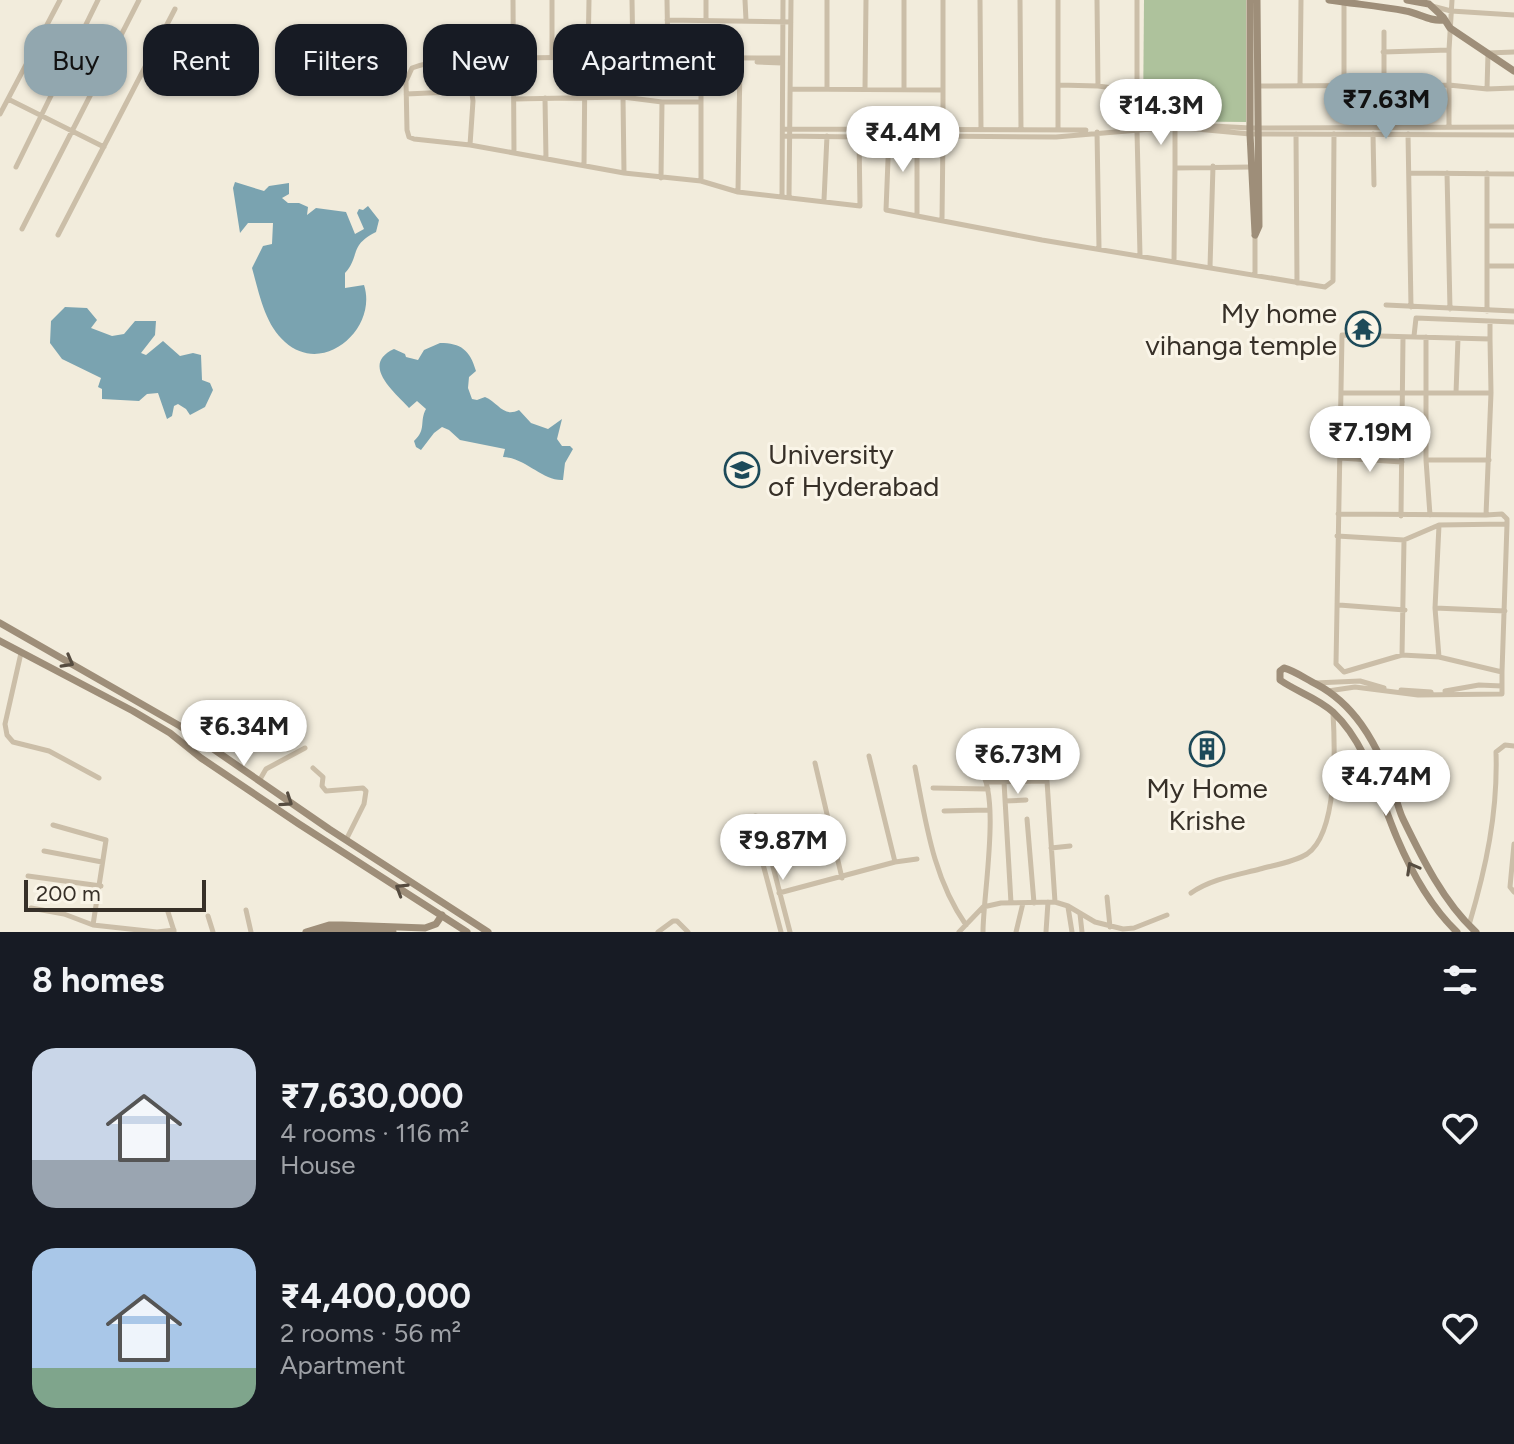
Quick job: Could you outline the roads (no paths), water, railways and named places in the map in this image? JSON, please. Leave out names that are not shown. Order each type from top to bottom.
[{"type":"street","points":[[0,114],[60,0]]},
{"type":"street","points":[[16,167],[98,0]]},
{"type":"street","points":[[22,229],[139,0]]},
{"type":"street","points":[[513,0],[513,24]]},
{"type":"street","points":[[537,57],[552,57],[552,0]]},
{"type":"street","points":[[588,24],[589,0]]},
{"type":"street","points":[[632,0],[632,24]]},
{"type":"street","points":[[667,0],[667,24]]},
{"type":"street","points":[[706,0],[706,20]]},
{"type":"street","points":[[745,0],[746,20]]},
{"type":"street","points":[[783,0],[785,196]]},
{"type":"street","points":[[786,132],[791,0]]},
{"type":"street","points":[[827,0],[827,89]]},
{"type":"street","points":[[865,89],[866,0]]},
{"type":"street","points":[[904,0],[904,89]]},
{"type":"street","points":[[943,0],[943,128]]},
{"type":"street","points":[[980,0],[981,129]]},
{"type":"street","points":[[1020,0],[1021,130]]},
{"type":"street","points":[[1058,0],[1058,130]]},
{"type":"street","points":[[1097,0],[1098,86]]},
{"type":"street","points":[[1059,85],[1128,90],[1137,85],[1137,0]]},
{"type":"street","points":[[1250,0],[1259,226],[1255,235]]},
{"type":"street","points":[[1255,275],[1252,167],[1259,86],[1257,0]]},
{"type":"street","points":[[1300,85],[1301,0]]},
{"type":"street","points":[[1329,0],[1385,7],[1421,14],[1436,21],[1443,20]]},
{"type":"street","points":[[1407,0],[1445,7],[1451,11],[1514,15]]},
{"type":"street","points":[[1449,126],[1452,0]]},
{"type":"street","points":[[1344,3],[1344,85]]},
{"type":"street","points":[[1431,6],[1450,28],[1514,71]]},
{"type":"street","points":[[58,235],[175,9]]},
{"type":"street","points":[[667,20],[791,22]]},
{"type":"street","points":[[1384,32],[1384,85]]},
{"type":"street","points":[[1383,52],[1449,50]]},
{"type":"street","points":[[1488,53],[1514,52]]},
{"type":"street","points":[[1487,89],[1488,53]]},
{"type":"street","points":[[744,60],[790,62]]},
{"type":"street","points":[[744,61],[782,61]]},
{"type":"street","points":[[1259,86],[1449,85],[1514,88]]},
{"type":"street","points":[[790,89],[943,90]]},
{"type":"street","points":[[406,96],[409,137],[624,173],[701,181],[738,192],[860,206],[859,137]]},
{"type":"street","points":[[470,145],[472,96]]},
{"type":"street","points":[[700,96],[701,181]]},
{"type":"street","points":[[738,192],[739,96]]},
{"type":"street","points":[[623,97],[624,173]]},
{"type":"street","points":[[514,153],[514,99],[623,97],[662,102],[700,102]]},
{"type":"street","points":[[545,98],[546,159]]},
{"type":"street","points":[[584,98],[584,166]]},
{"type":"street","points":[[8,99],[104,147]]},
{"type":"street","points":[[661,178],[662,102]]},
{"type":"street","points":[[786,132],[859,137],[930,133],[943,128],[1136,130],[1157,124],[1296,134],[1514,135]]},
{"type":"street","points":[[786,132],[1056,137],[1097,132],[1137,132],[1158,127],[1254,131],[1514,127]]},
{"type":"street","points":[[1174,261],[1175,127]]},
{"type":"street","points":[[1097,132],[1099,248]]},
{"type":"street","points":[[1137,132],[1140,255]]},
{"type":"street","points":[[917,133],[917,215]]},
{"type":"street","points":[[1296,134],[1297,283]]},
{"type":"street","points":[[889,135],[886,210],[1042,240],[1325,287],[1333,281],[1334,134]]},
{"type":"street","points":[[1373,134],[1374,185]]},
{"type":"street","points":[[1408,134],[1411,307]]},
{"type":"street","points":[[824,200],[827,136]]},
{"type":"street","points":[[942,219],[943,136]]},
{"type":"street","points":[[1210,267],[1213,166]]},
{"type":"street","points":[[1175,168],[1252,167]]},
{"type":"street","points":[[1410,173],[1514,174]]},
{"type":"street","points":[[1447,173],[1450,309]]},
{"type":"street","points":[[1487,173],[1487,311]]},
{"type":"street","points":[[1488,226],[1514,226]]},
{"type":"street","points":[[1488,266],[1514,266]]},
{"type":"street","points":[[1386,305],[1514,311]]},
{"type":"street","points":[[1414,336],[1416,318],[1514,322]]},
{"type":"street","points":[[1486,515],[1491,393],[1490,322]]},
{"type":"street","points":[[1490,339],[1342,335],[1336,664],[1344,672],[1402,655],[1439,657],[1502,672]]},
{"type":"street","points":[[1401,516],[1403,337]]},
{"type":"street","points":[[1426,337],[1426,460],[1430,515]]},
{"type":"street","points":[[1456,393],[1458,338]]},
{"type":"street","points":[[1341,393],[1491,393]]},
{"type":"street","points":[[1340,458],[1402,462]]},
{"type":"street","points":[[1426,460],[1489,460]]},
{"type":"street","points":[[1328,691],[1355,687],[1418,695],[1502,694],[1507,519],[1502,514],[1338,514]]},
{"type":"street","points":[[1337,536],[1404,540],[1439,525],[1507,524]]},
{"type":"street","points":[[1439,525],[1435,608],[1439,657]]},
{"type":"street","points":[[1402,655],[1404,540]]},
{"type":"street","points":[[1339,605],[1405,610]]},
{"type":"street","points":[[1435,608],[1505,611]]},
{"type":"street","points":[[0,623],[206,743],[342,838],[488,932]]},
{"type":"street","points":[[0,641],[170,733],[201,758],[467,932]]},
{"type":"street","points":[[36,659],[39,646]]},
{"type":"street","points":[[21,652],[5,724],[7,735],[13,742],[58,755],[99,778]]},
{"type":"street","points":[[1457,932],[1413,871],[1397,839],[1374,776],[1356,742],[1333,713],[1280,680],[1280,671],[1287,668],[1328,691],[1356,715],[1380,758],[1402,817],[1430,870],[1455,910],[1476,932]]},
{"type":"street","points":[[1314,683],[1360,681],[1389,689],[1434,692],[1479,685],[1502,686]]},
{"type":"street","points":[[206,743],[225,720],[261,714],[288,703]]},
{"type":"street","points":[[1191,893],[1213,881],[1307,854],[1317,843],[1323,831],[1335,755],[1333,713]]},
{"type":"street","points":[[1469,925],[1486,869],[1494,821],[1496,752],[1505,745],[1514,746]]},
{"type":"street","points":[[259,782],[266,769],[305,748]]},
{"type":"street","points":[[869,756],[895,862]]},
{"type":"street","points":[[815,763],[842,878]]},
{"type":"street","points":[[915,767],[941,882],[949,901],[966,925]]},
{"type":"street","points":[[971,767],[980,769],[988,786],[991,844],[983,932]]},
{"type":"street","points":[[313,768],[322,775],[325,791],[363,788],[366,791],[364,804],[342,838],[332,845]]},
{"type":"street","points":[[933,788],[1047,781],[1051,902],[1046,932]]},
{"type":"street","points":[[1004,782],[1011,903]]},
{"type":"street","points":[[1005,801],[1026,800]]},
{"type":"street","points":[[944,811],[988,810]]},
{"type":"street","points":[[781,932],[751,819],[755,816],[760,817],[790,932]]},
{"type":"street","points":[[1027,819],[1034,903]]},
{"type":"street","points":[[53,825],[106,840],[93,925]]},
{"type":"street","points":[[322,839],[329,829]]},
{"type":"street","points":[[1514,844],[1510,887],[1514,892]]},
{"type":"street","points":[[1051,848],[1070,846]]},
{"type":"street","points":[[44,851],[102,862]]},
{"type":"street","points":[[771,895],[917,859]]},
{"type":"street","points":[[28,876],[101,886]]},
{"type":"street","points":[[1107,897],[1112,929]]},
{"type":"street","points":[[959,932],[983,907],[991,904],[1051,902],[1068,906],[1112,929],[1141,929],[1167,915]]},
{"type":"street","points":[[1016,932],[1023,903]]},
{"type":"street","points":[[1068,906],[1072,932]]},
{"type":"street","points":[[31,908],[64,914],[93,925],[157,932],[174,931],[168,912]]},
{"type":"street","points":[[246,910],[251,932]]},
{"type":"street","points":[[1080,913],[1082,932]]},
{"type":"street","points":[[306,932],[329,925],[425,928],[436,924],[442,915]]},
{"type":"street","points":[[208,916],[213,932]]},
{"type":"street","points":[[658,932],[673,921],[688,932]]},
{"type":"street","points":[[322,932],[389,932]]},
{"type":"water","points":[[235,182],[264,191],[269,186],[289,183],[289,194],[282,198],[288,203],[308,207],[307,215],[316,208],[346,212],[355,234],[364,229],[357,213],[359,209],[368,206],[379,220],[376,232],[358,246],[345,273],[345,288],[364,285],[366,301],[363,317],[344,343],[331,351],[316,354],[300,351],[285,342],[272,327],[252,268],[263,246],[272,244],[273,223],[248,223],[240,233],[233,188]]},
{"type":"water","points":[[65,307],[87,308],[97,320],[91,328],[112,336],[124,334],[135,321],[156,321],[155,335],[141,353],[146,355],[163,341],[180,356],[201,355],[202,380],[210,383],[213,390],[205,407],[190,415],[178,404],[167,419],[158,393],[147,394],[139,401],[102,399],[102,389],[98,387],[101,378],[62,359],[50,343],[51,321]]},
{"type":"water","points":[[440,343],[459,346],[471,358],[476,371],[469,377],[468,388],[472,399],[485,397],[505,411],[519,410],[531,423],[548,429],[562,419],[557,439],[562,446],[573,449],[565,463],[563,480],[548,477],[519,461],[503,457],[505,449],[460,440],[442,427],[421,450],[416,447],[414,441],[422,429],[426,409],[417,401],[409,408],[384,379],[380,363],[394,349],[418,360],[424,350]]},
{"type":"place","name":"My home vihanga temple","points":[[1363,329]]},
{"type":"place","name":"University of Hyderabad","points":[[742,470]]},
{"type":"place","name":"My Home Krishe","points":[[1207,749]]}]
